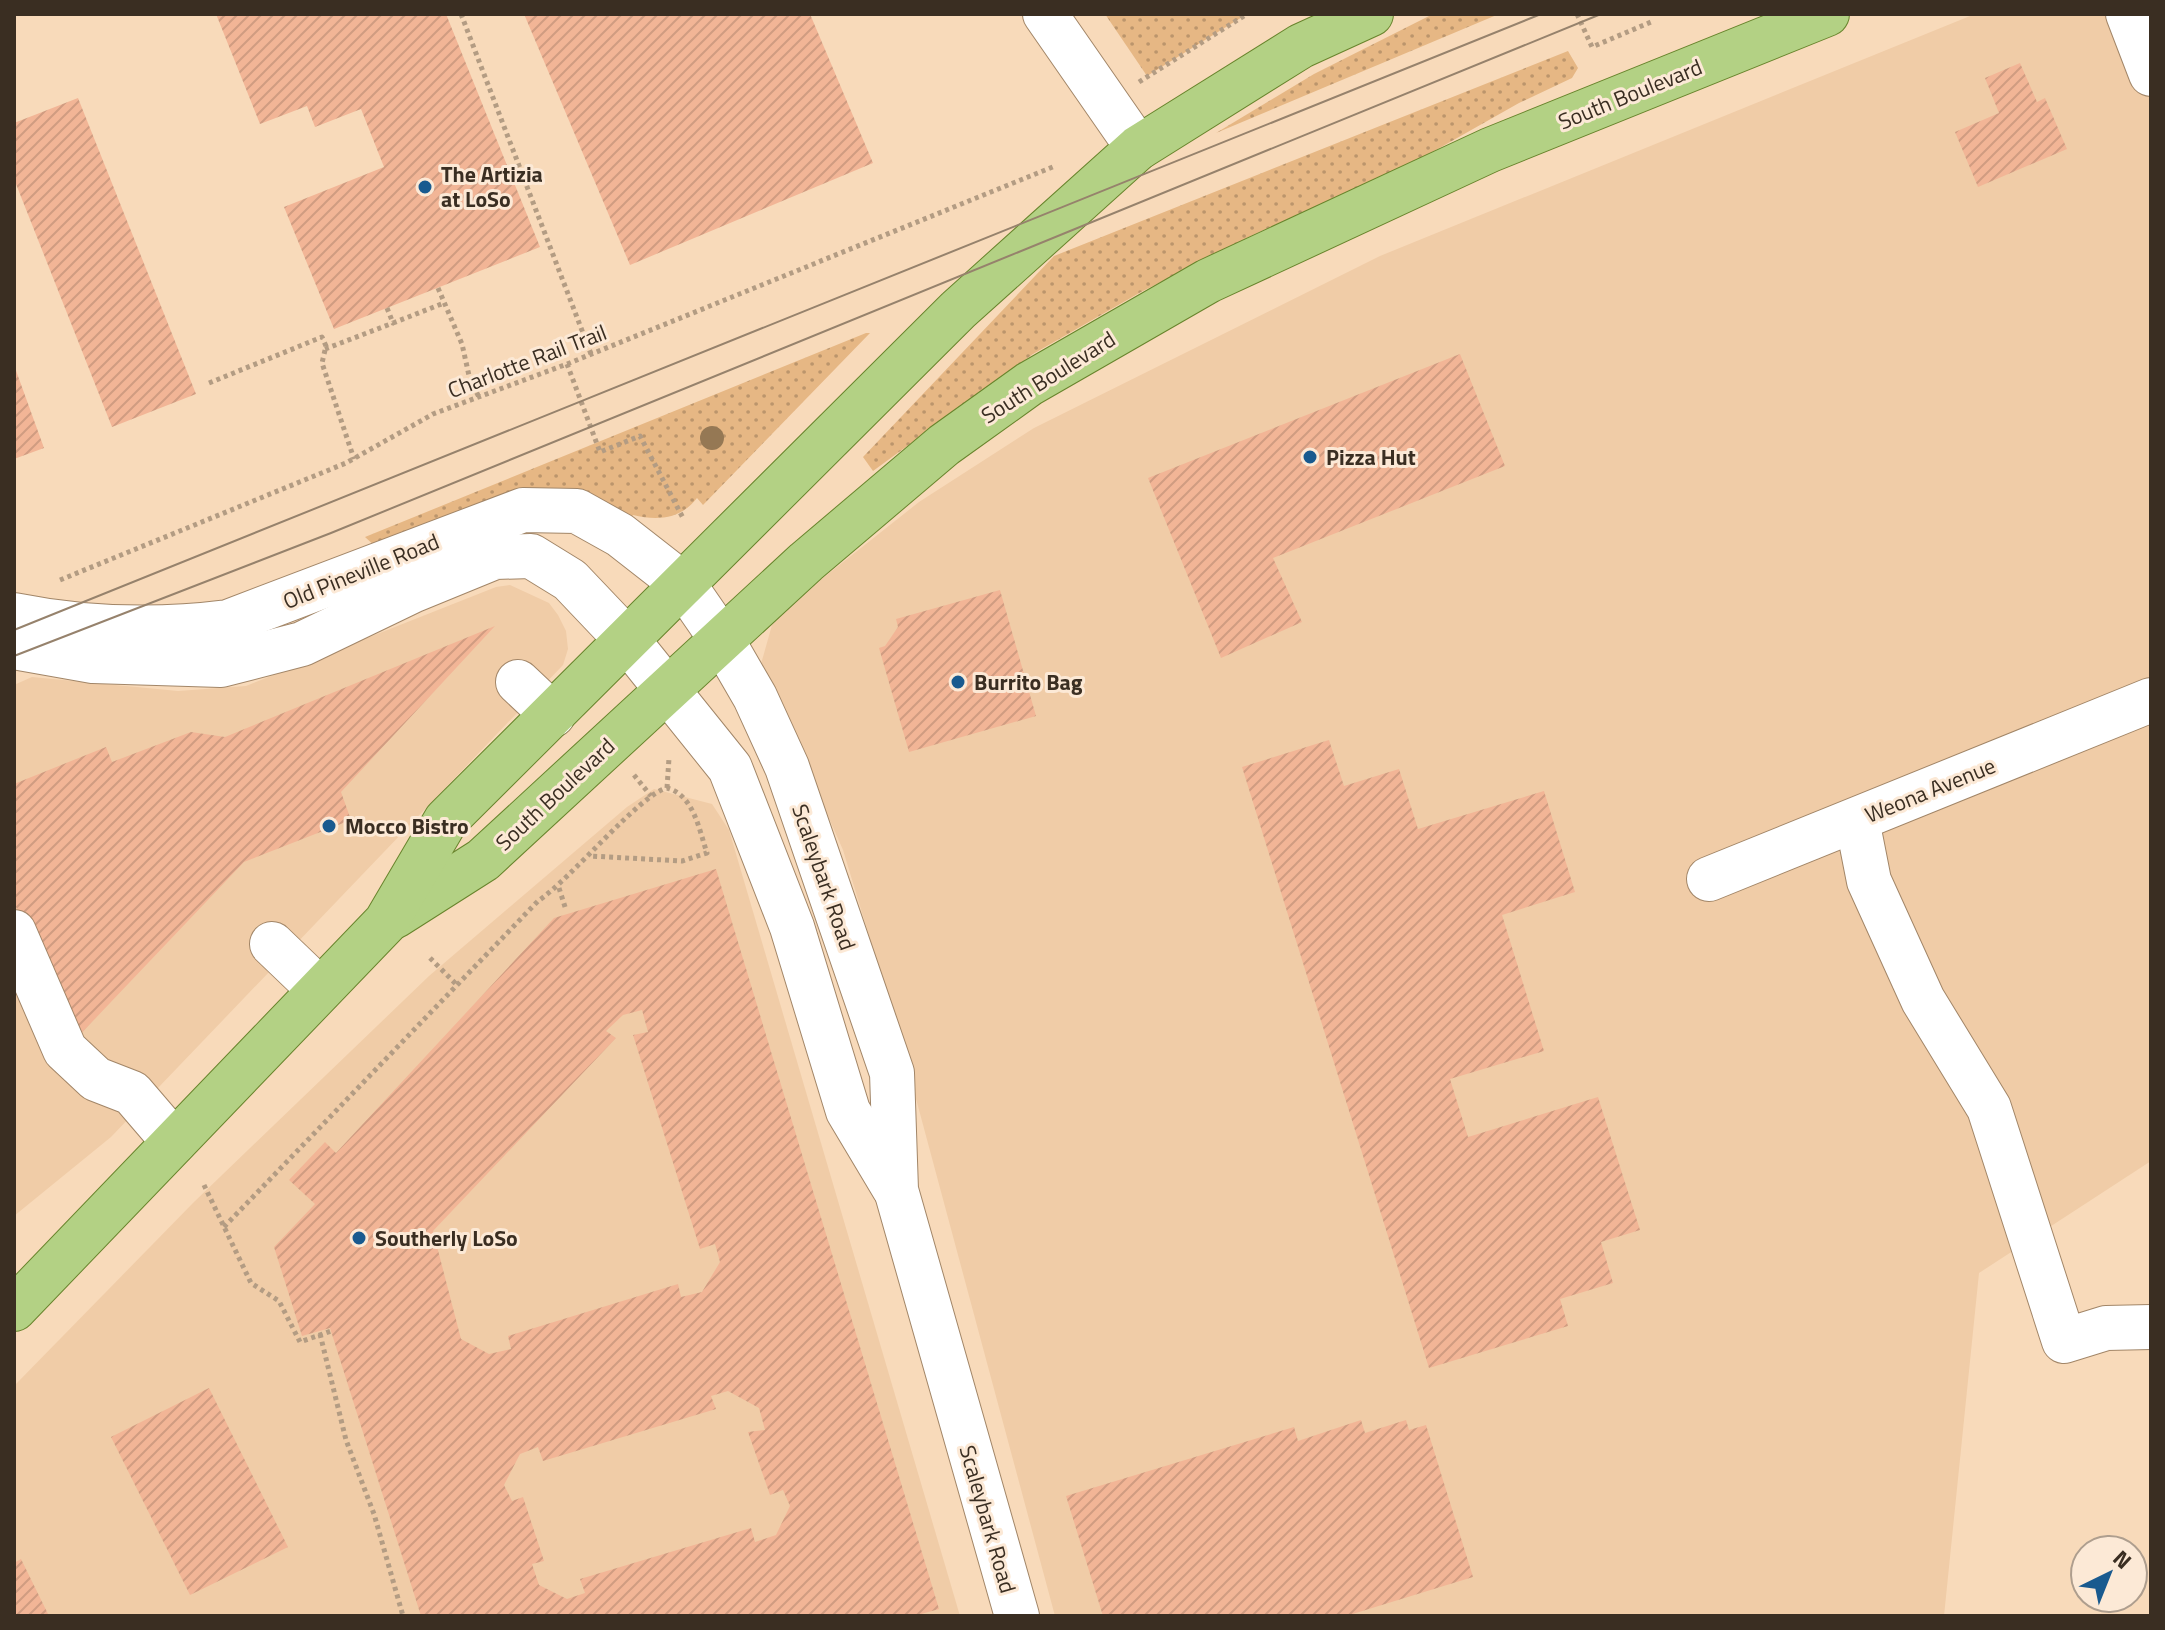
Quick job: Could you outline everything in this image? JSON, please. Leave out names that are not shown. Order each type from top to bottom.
[{"type":"main road","name":"South Boulevard","points":[[14,1309],[417,889],[446,820],[958,310],[1138,148],[1301,46],[1371,14]]},
{"type":"main road","name":"South Boulevard","points":[[417,889],[483,860],[806,562],[944,445],[1029,384],[1196,288],[1490,150],[1827,14]]},
{"type":"street","points":[[1045,14],[1138,148]]},
{"type":"street","points":[[2128,14],[2151,74]]},
{"type":"street","name":"Old Pineville Road","points":[[14,615],[89,626],[186,627],[228,622],[523,510],[577,511],[620,535],[684,585]]},
{"type":"street","name":"Old Pineville Road","points":[[14,647],[93,661],[221,665],[302,644],[412,591],[495,557],[531,556],[570,580],[628,641]]},
{"type":"street","name":"Scaleybark Road","points":[[684,585],[722,640],[755,697],[787,767],[892,1073],[896,1190],[1017,1616]]},
{"type":"street","name":"Scaleybark Road","points":[[628,641],[730,768],[792,927],[848,1111],[896,1190]]},
{"type":"street","points":[[518,682],[553,715]]},
{"type":"street","name":"Weona Avenue","points":[[1709,879],[2151,700]]},
{"type":"street","points":[[1857,820],[1869,881],[1923,1000],[1989,1108],[2064,1341],[2106,1328],[2151,1327]]},
{"type":"street","points":[[14,932],[65,1050],[96,1079],[132,1093],[174,1142]]},
{"type":"street","points":[[272,944],[320,990]]},
{"type":"path","points":[[461,14],[591,354]]},
{"type":"path","points":[[1577,14],[1592,47],[1651,22]]},
{"type":"path","name":"Charlotte Rail Trail","points":[[54,582],[354,459],[433,414],[567,364],[1055,165]]},
{"type":"path","points":[[438,288],[462,344],[470,380],[479,397]]},
{"type":"path","points":[[325,349],[444,303]]},
{"type":"path","points":[[387,308],[393,323]]},
{"type":"path","points":[[209,383],[322,337],[325,349],[322,363],[354,459]]},
{"type":"path","points":[[567,364],[600,452],[640,436],[683,518]]},
{"type":"path","points":[[667,788],[669,757]]},
{"type":"path","points":[[632,772],[651,796]]},
{"type":"path","points":[[224,1227],[538,901],[559,888],[590,856],[651,796],[667,788],[681,794],[690,804],[707,853],[682,861],[590,856]]},
{"type":"path","points":[[559,888],[566,910]]},
{"type":"path","points":[[430,958],[456,984]]},
{"type":"path","points":[[204,1185],[251,1283],[279,1301],[300,1342],[331,1331]]},
{"type":"path","points":[[320,1334],[346,1440],[374,1514],[403,1616]]},
{"type":"shaded area","points":[[1105,14],[1247,14],[1147,76]]},
{"type":"shaded area","points":[[1433,14],[1499,14],[1216,133],[1314,74]]},
{"type":"shaded area","points":[[1975,14],[2151,14],[2151,1161],[1979,1273],[1944,1616],[1055,1616],[897,1028],[843,850],[761,664],[772,625],[823,578],[919,502],[1034,428],[1380,256]]},
{"type":"shaded area","points":[[1568,51],[1578,68],[1572,78],[1519,103],[1397,172],[1257,233],[1141,292],[1033,354],[873,471],[863,457],[1054,256]]},
{"type":"shaded area","points":[[870,333],[703,505],[697,498],[676,514],[660,518],[633,515],[626,525],[596,508],[377,548],[365,537]]},
{"type":"shaded area","points":[[510,585],[549,603],[558,615],[566,631],[568,649],[563,665],[111,1137],[14,1216],[14,685],[32,677],[178,691],[246,686],[496,587]]},
{"type":"shaded area","points":[[654,789],[712,804],[729,830],[960,1616],[14,1616],[14,1386],[194,1202],[429,976],[627,807]]},
{"type":"building","name":"The Artizia at LoSo","points":[[216,14],[446,14],[540,247],[334,329],[284,207],[384,167],[361,109],[315,127],[307,106],[260,124]]},
{"type":"building","points":[[524,14],[810,14],[873,163],[630,265]]},
{"type":"building","points":[[2020,63],[2037,102],[2045,98],[2067,149],[1978,187],[1955,132],[1999,113],[1985,78]]},
{"type":"building","points":[[78,98],[196,394],[112,427],[14,179],[14,123]]},
{"type":"building","points":[[1460,354],[1505,466],[1273,558],[1302,622],[1221,658],[1148,478]]},
{"type":"building","points":[[14,365],[44,448],[14,459]]},
{"type":"building","name":"Burrito Bag","points":[[1000,590],[1036,716],[909,752],[879,648],[885,646],[898,627],[896,619]]},
{"type":"building","points":[[495,626],[341,792],[351,820],[244,862],[72,1043],[14,902],[14,784],[106,747],[112,762],[191,732],[225,737]]},
{"type":"building","points":[[1329,740],[1344,786],[1399,769],[1418,829],[1544,791],[1575,892],[1502,915],[1544,1051],[1450,1079],[1468,1137],[1598,1097],[1640,1230],[1601,1242],[1613,1283],[1560,1299],[1568,1326],[1429,1368],[1242,767]]},
{"type":"building","name":"Southerly LoSo","points":[[716,869],[939,1609],[914,1616],[421,1616],[330,1328],[302,1336],[274,1247],[315,1204],[289,1180],[325,1142],[336,1153],[554,918]],"holes":[[[642,1010],[648,1032],[633,1035],[700,1249],[715,1244],[720,1262],[702,1292],[681,1297],[678,1284],[508,1336],[511,1349],[489,1354],[461,1339],[433,1231],[616,1038],[606,1031],[623,1015]],[[728,1391],[759,1408],[765,1430],[748,1432],[770,1495],[783,1490],[790,1506],[776,1535],[755,1542],[751,1528],[580,1579],[585,1593],[567,1599],[539,1585],[532,1564],[544,1561],[523,1497],[512,1501],[504,1485],[520,1454],[538,1447],[543,1461],[716,1409],[711,1396]]]},
{"type":"building","points":[[209,1388],[288,1547],[190,1595],[111,1437]]},
{"type":"building","points":[[1361,1420],[1365,1433],[1406,1420],[1409,1430],[1426,1425],[1473,1577],[1346,1616],[1103,1616],[1066,1496],[1294,1427],[1298,1441]]},
{"type":"building","points":[[21,1559],[49,1616],[14,1616],[14,1563]]},
{"type":"tram line","points":[[14,630],[1541,14]]},
{"type":"tram line","points":[[14,656],[331,533],[1601,14]]},
{"type":"place","name":"The Artizia at LoSo","points":[[425,187]]},
{"type":"place","name":"Pizza Hut","points":[[1310,457]]},
{"type":"place","name":"Burrito Bag","points":[[958,682]]},
{"type":"place","name":"Mocco Bistro","points":[[329,826]]},
{"type":"place","name":"Southerly LoSo","points":[[359,1238]]}]
